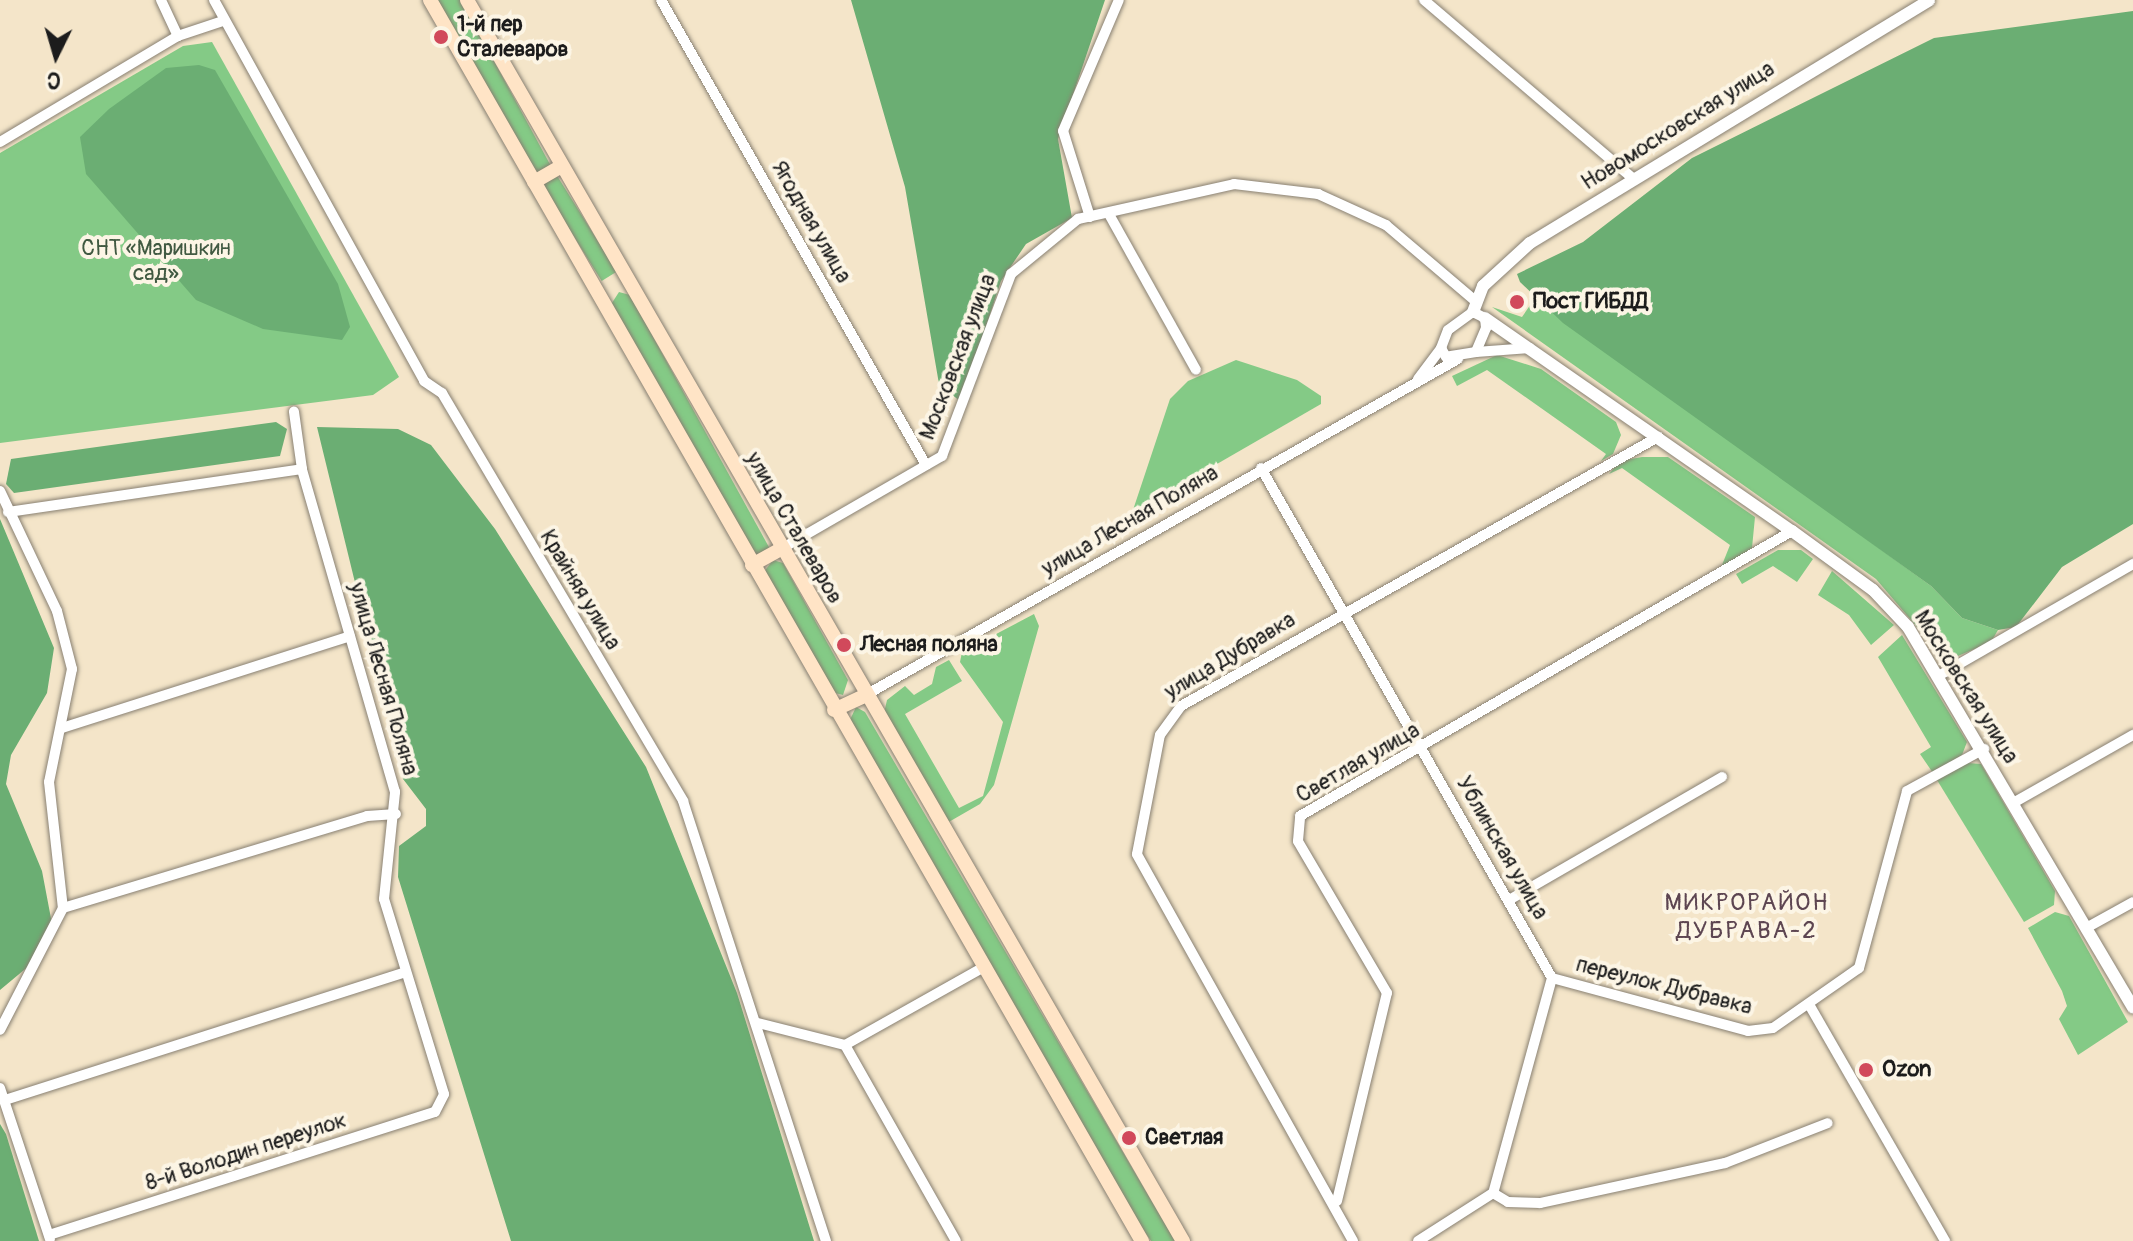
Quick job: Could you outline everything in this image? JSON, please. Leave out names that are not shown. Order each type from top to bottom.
[{"type":"main road","points":[[430,0],[982,968],[1142,1241]]},
{"type":"main road","name":"улица Сталеваров","points":[[467,0],[864,696],[1183,1241]]},
{"type":"main road","points":[[534,182],[562,166]]},
{"type":"main road","points":[[752,565],[781,549]]},
{"type":"main road","points":[[834,710],[864,696]]},
{"type":"street","points":[[161,0],[178,36]]},
{"type":"street","name":"Крайняя улица","points":[[214,0],[424,381],[442,393],[683,801],[758,1023],[826,1241]]},
{"type":"street","name":"Ягодная улица","points":[[661,0],[926,465]]},
{"type":"street","points":[[1090,217],[1063,131],[1119,0]]},
{"type":"street","points":[[1424,0],[1631,177]]},
{"type":"street","name":"Новомосковская улица","points":[[1478,310],[1530,243],[1631,177],[1929,0]]},
{"type":"street","points":[[0,142],[178,36],[223,21]]},
{"type":"street","name":"Московская улица","points":[[781,549],[926,465],[953,439],[1011,274],[1045,241],[1090,217],[1110,216],[1234,184],[1318,194],[1386,225],[1478,310],[1873,590],[1940,675],[2133,1007]]},
{"type":"street","points":[[1110,216],[1196,370]]},
{"type":"street","points":[[1478,310],[1476,352],[1531,348]]},
{"type":"street","name":"улица Лесная Поляна","points":[[1417,380],[1458,319],[1478,310]]},
{"type":"street","points":[[1441,348],[1458,359]]},
{"type":"street","name":"улица Лесная Поляна","points":[[864,696],[1417,380],[1476,352]]},
{"type":"street","name":"улица Лесная Поляна","points":[[294,412],[302,469],[350,636],[396,814],[383,863],[384,899],[444,1094]]},
{"type":"street","name":"улица Дубравка","points":[[1353,1241],[1337,1201],[1135,839],[1167,717],[1344,612],[1658,437]]},
{"type":"street","name":"Ублинская улица","points":[[1261,468],[1552,978]]},
{"type":"street","points":[[8,512],[302,469]]},
{"type":"street","points":[[0,491],[70,644],[62,728],[49,782],[63,908],[0,1030]]},
{"type":"street","name":"Светлая улица","points":[[1337,1201],[1387,993],[1295,827],[1300,816],[1422,749],[1792,531]]},
{"type":"street","points":[[1940,675],[2133,564]]},
{"type":"street","points":[[62,728],[350,636]]},
{"type":"street","points":[[2015,802],[2133,735]]},
{"type":"street","name":"переулок Дубравка","points":[[1552,978],[1748,1031],[1773,1028],[1810,1006],[1859,968],[1907,791],[1984,749]]},
{"type":"street","points":[[1509,900],[1722,777]]},
{"type":"street","points":[[63,908],[367,816],[396,814]]},
{"type":"street","points":[[2088,927],[2133,902]]},
{"type":"street","points":[[758,1023],[845,1045],[982,968]]},
{"type":"street","points":[[5,1100],[405,972]]},
{"type":"street","points":[[1418,1241],[1493,1193],[1552,978]]},
{"type":"street","points":[[1810,1006],[1945,1241]]},
{"type":"street","points":[[845,1045],[956,1241]]},
{"type":"street","points":[[0,1088],[50,1238]]},
{"type":"street","name":"8-й Володин переулок","points":[[50,1238],[435,1112],[444,1094]]},
{"type":"street","points":[[1493,1193],[1522,1204],[1555,1200],[1725,1163],[1828,1123]]},
{"type":"green space","points":[[438,0],[461,0],[552,168],[535,173]]},
{"type":"green space","points":[[851,0],[1105,0],[1058,139],[1072,218],[1026,244],[1001,281],[961,402],[939,384],[905,187]]},
{"type":"green space","points":[[2133,11],[2133,524],[2062,567],[2016,627],[1998,630],[1962,618],[1931,586],[1563,323],[1520,282],[1517,274],[1583,242],[1692,158],[1934,38]]},
{"type":"green space","name":"СНТ «Маришкин сад»","points":[[212,42],[399,377],[373,395],[0,443],[0,153],[183,46]]},
{"type":"green space","points":[[199,65],[215,70],[338,284],[350,327],[342,340],[263,329],[196,300],[86,174],[80,137],[109,109],[166,68]]},
{"type":"green space","points":[[556,174],[617,272],[602,281],[541,184]]},
{"type":"green space","points":[[619,292],[630,295],[770,549],[756,556],[610,306]]},
{"type":"green space","points":[[1535,298],[1931,586],[1962,618],[1998,630],[1991,642],[1946,661],[1876,579],[1492,307],[1522,317]]},
{"type":"green space","points":[[1497,355],[1541,369],[1616,422],[1621,435],[1613,454],[1601,461],[1606,454],[1487,370],[1457,386],[1452,376]]},
{"type":"green space","points":[[1236,360],[1297,380],[1321,396],[1321,404],[1132,513],[1170,399],[1188,381]]},
{"type":"green space","points":[[276,422],[287,429],[280,456],[14,493],[6,484],[11,459]]},
{"type":"green space","points":[[317,427],[398,429],[431,445],[495,529],[646,767],[737,993],[814,1241],[511,1241],[398,877],[399,846],[426,826],[426,809],[403,779]]},
{"type":"green space","points":[[1668,457],[1755,517],[1752,548],[1720,570],[1730,545],[1622,468],[1609,474],[1620,461]]},
{"type":"green space","points":[[0,519],[54,648],[47,693],[11,755],[6,784],[42,871],[53,929],[30,965],[0,990]]},
{"type":"green space","points":[[1778,550],[1801,550],[1813,559],[1797,582],[1773,566],[1742,584],[1736,574]]},
{"type":"green space","points":[[773,560],[783,563],[848,680],[843,695],[835,693],[763,573]]},
{"type":"green space","points":[[1832,571],[1894,625],[1871,645],[1849,615],[1818,595]]},
{"type":"green space","points":[[1034,614],[1039,626],[994,785],[980,804],[947,823],[884,713],[887,700],[905,686],[914,695],[932,684],[936,667],[949,660],[962,681],[905,714],[959,808],[983,796],[1003,722],[960,662],[962,652]]},
{"type":"green space","points":[[1902,635],[1967,742],[1962,755],[1933,773],[1920,754],[1931,747],[1878,657]]},
{"type":"green space","points":[[856,707],[865,712],[1175,1241],[1151,1241],[1138,1222],[849,722]]},
{"type":"green space","points":[[1968,763],[1981,764],[2055,891],[2054,905],[2024,922],[1937,780]]},
{"type":"green space","points":[[2055,912],[2069,916],[2128,1022],[2078,1055],[2059,1019],[2067,1006],[2062,991],[2028,928]]},
{"type":"green space","points":[[0,1124],[6,1134],[39,1241],[0,1241]]},
{"type":"place","name":"1-й пер Сталеваров","points":[[441,37]]},
{"type":"place","name":"Пост ГИБДД","points":[[1517,302]]},
{"type":"place","name":"Лесная поляна","points":[[844,645]]},
{"type":"place","name":"Ozon","points":[[1866,1070]]},
{"type":"place","name":"Светлая","points":[[1129,1138]]},
{"type":"district","name":"МИКРОРАЙОН ДУБРАВА-2","points":[[1747,917]]}]
